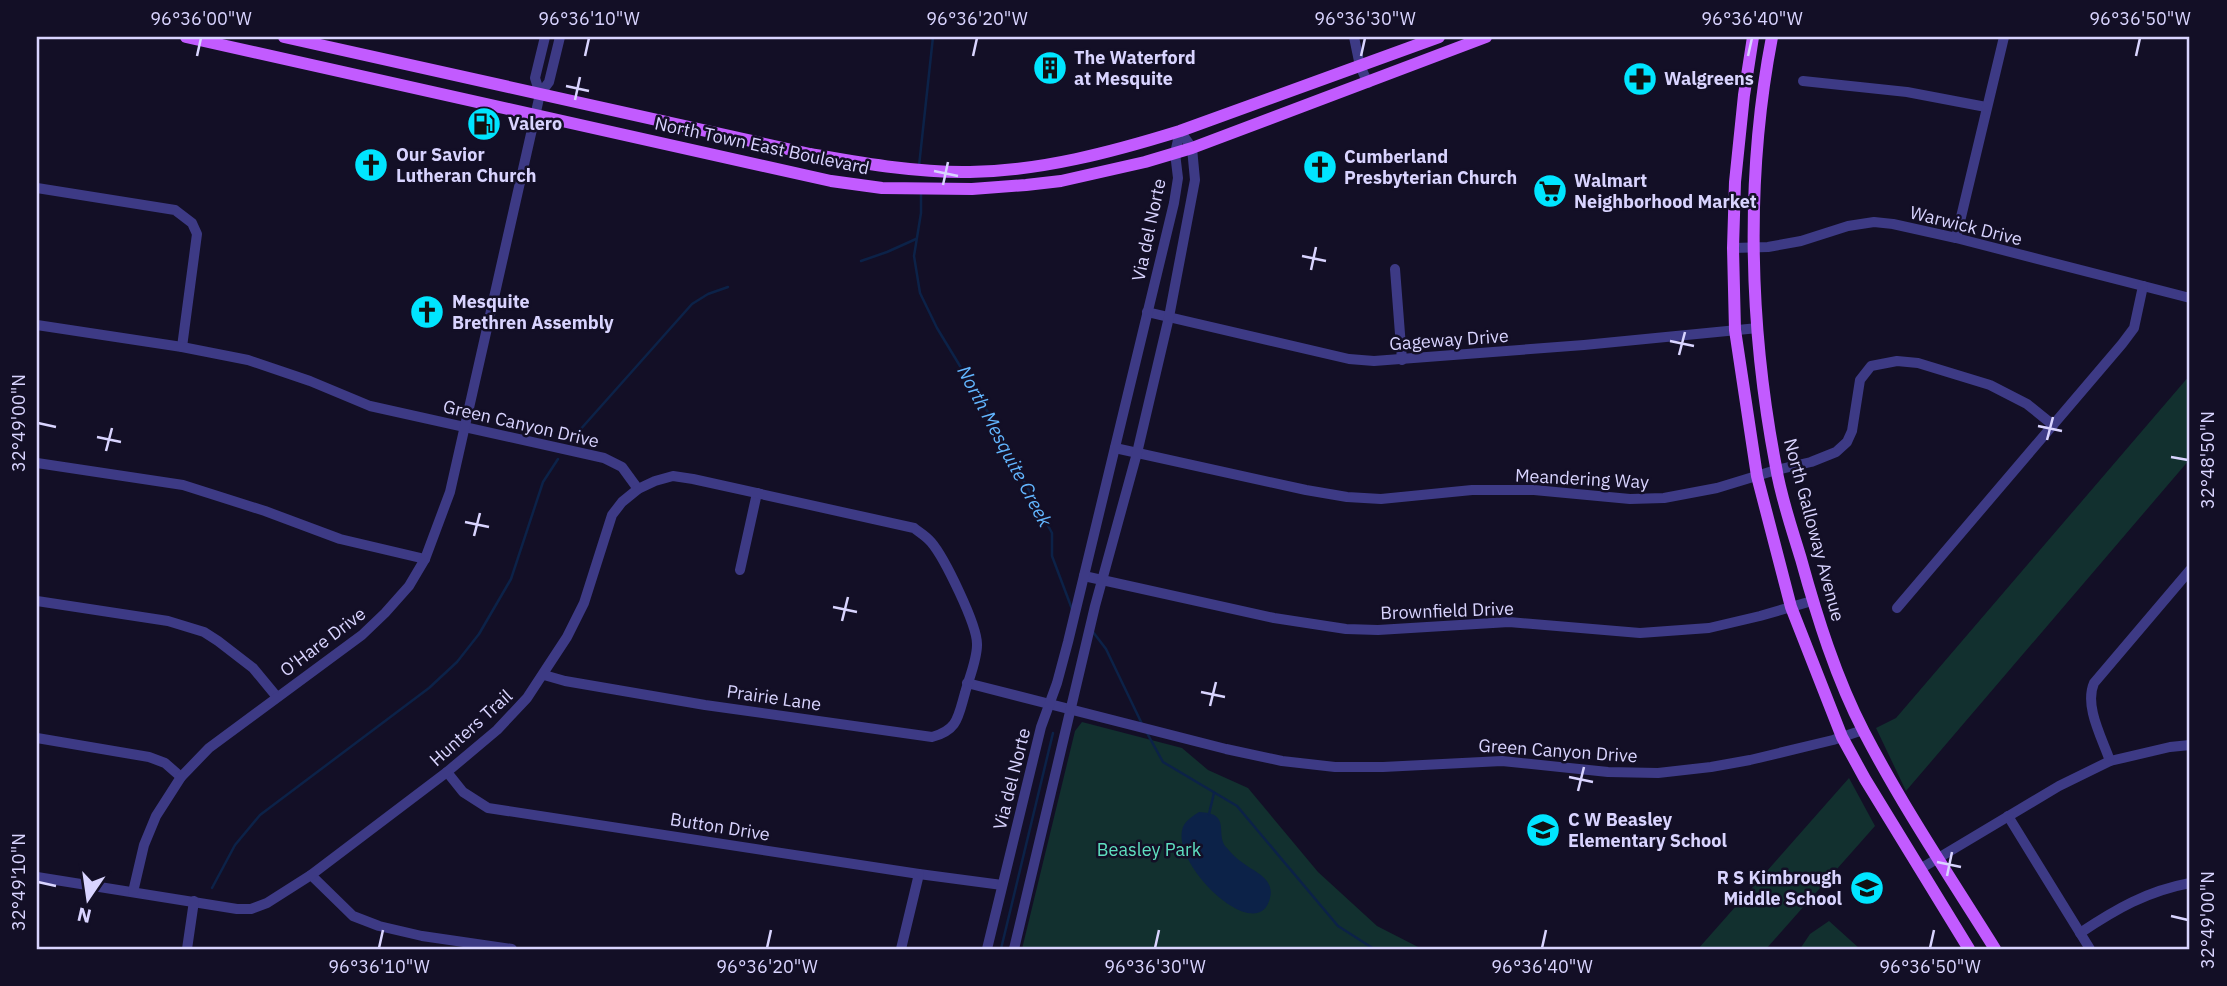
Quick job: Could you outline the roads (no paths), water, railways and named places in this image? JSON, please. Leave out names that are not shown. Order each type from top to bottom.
[{"type":"main road","name":"North Town East Boulevard","points":[[186,37],[831,181],[882,188],[955,188],[1061,181],[1175,153],[1486,37]]},
{"type":"main road","name":"North Town East Boulevard","points":[[284,37],[810,153],[887,167],[954,172],[1021,168],[1139,144],[1439,37]]},
{"type":"main road","points":[[1752,37],[1735,183],[1733,248],[1735,330],[1757,476],[1791,607],[1842,737],[1969,949]]},
{"type":"main road","name":"North Galloway Avenue","points":[[1772,37],[1762,99],[1754,247],[1761,378],[1776,470],[1812,601],[1863,730],[1936,859],[1994,949]]},
{"type":"main road","points":[[353,74],[357,52]]},
{"type":"main road","points":[[1744,98],[1762,99]]},
{"type":"main road","points":[[1021,168],[1026,185]]},
{"type":"street","points":[[540,94],[535,78],[545,37]]},
{"type":"street","points":[[540,94],[549,82],[560,37]]},
{"type":"street","points":[[1354,37],[1360,66],[1368,83]]},
{"type":"street","points":[[1956,238],[2004,37]]},
{"type":"street","points":[[1804,81],[1907,92],[1986,107]]},
{"type":"street","name":"O'Hare Drive","points":[[133,892],[144,845],[156,816],[181,777],[209,748],[362,635],[408,586],[425,559],[450,492],[540,94]]},
{"type":"street","points":[[1180,131],[1192,148]]},
{"type":"street","name":"Via del Norte","points":[[987,949],[1041,727],[1068,642],[1174,202],[1178,178],[1175,153],[1180,131]]},
{"type":"street","name":"Via del Norte","points":[[1014,949],[1101,580],[1138,453],[1169,317],[1195,180],[1192,148]]},
{"type":"street","points":[[37,188],[175,210],[192,223],[197,234],[182,347]]},
{"type":"street","name":"Warwick Drive","points":[[1733,248],[1782,245],[1874,222],[1893,224],[2190,298]]},
{"type":"street","points":[[1395,269],[1402,360]]},
{"type":"street","points":[[1897,608],[2134,328],[2143,286]]},
{"type":"street","name":"Gageway Drive","points":[[1147,313],[1349,359],[1374,361],[1758,328]]},
{"type":"street","name":"Green Canyon Drive","points":[[37,325],[248,360],[310,381],[370,406],[604,458],[622,467],[638,489]]},
{"type":"street","name":"Meandering Way","points":[[1115,448],[1306,491],[1347,496],[1381,499],[1472,490],[1534,490],[1630,499],[1664,498],[1717,488],[1811,462],[1836,452],[1847,442],[1852,431],[1860,380],[1871,366],[1888,362],[1918,363],[1990,385],[2027,404],[2053,425]]},
{"type":"street","points":[[37,463],[183,485],[340,539],[425,559]]},
{"type":"street","points":[[638,489],[673,476],[693,478],[914,528],[930,540],[976,633],[978,647],[967,684],[1070,710]]},
{"type":"street","name":"Hunters Trail","points":[[37,877],[251,909],[267,903],[311,875],[447,772],[497,730],[527,698],[567,637],[584,603],[612,515],[622,502],[638,489]]},
{"type":"street","points":[[740,570],[757,493]]},
{"type":"street","points":[[2110,761],[2092,707],[2091,691],[2094,683],[2190,570]]},
{"type":"street","name":"Brownfield Drive","points":[[1084,576],[1274,618],[1346,629],[1378,630],[1508,622],[1640,633],[1709,628],[1812,601]]},
{"type":"street","points":[[37,601],[168,621],[204,632],[253,668],[277,697]]},
{"type":"street","name":"Prairie Lane","points":[[544,675],[693,703],[932,737],[945,733],[954,726],[967,684]]},
{"type":"street","name":"Green Canyon Drive","points":[[1070,710],[1258,756],[1335,767],[1502,761],[1608,772],[1658,773],[1750,761],[1863,730]]},
{"type":"street","points":[[37,738],[149,757],[165,764],[181,777]]},
{"type":"street","points":[[1920,869],[2059,786],[2110,761],[2190,745]]},
{"type":"street","name":"Button Drive","points":[[447,772],[463,792],[488,808],[1002,885]]},
{"type":"street","points":[[2008,816],[2090,949]]},
{"type":"street","points":[[901,949],[919,874]]},
{"type":"street","points":[[311,875],[353,916],[379,926],[422,936],[512,949]]},
{"type":"street","points":[[2080,933],[2124,905],[2157,891],[2190,883]]},
{"type":"street","points":[[187,949],[194,901]]},
{"type":"water","points":[[1199,812],[1216,816],[1221,826],[1223,843],[1239,860],[1267,881],[1271,891],[1270,898],[1262,911],[1249,913],[1234,907],[1201,879],[1189,861],[1182,843],[1183,827]]},
{"type":"waterway","name":"North Mesquite Creek","points":[[919,166],[933,37]]},
{"type":"waterway","name":"North Mesquite Creek","points":[[921,193],[921,213],[914,256],[920,293],[937,328],[1009,447],[1012,459],[1052,533],[1052,556],[1072,609]]},
{"type":"waterway","points":[[861,261],[916,239]]},
{"type":"waterway","points":[[571,440],[692,304],[708,294],[728,287]]},
{"type":"waterway","points":[[212,888],[235,845],[260,815],[429,688],[457,662],[479,634],[511,579],[543,482],[558,459]]},
{"type":"waterway","name":"North Mesquite Creek","points":[[1093,632],[1106,649],[1142,724]]},
{"type":"waterway","points":[[1001,949],[1053,733]]},
{"type":"waterway","name":"North Mesquite Creek","points":[[1147,733],[1163,762],[1237,806],[1338,926],[1374,949]]},
{"type":"waterway","points":[[1209,814],[1214,793]]},
{"type":"place","name":"The Waterford at Mesquite","points":[[1050,68]]},
{"type":"place","name":"Walgreens","points":[[1640,79]]},
{"type":"place","name":"Valero","points":[[484,124]]},
{"type":"place","name":"Our Savior Lutheran Church","points":[[371,165]]},
{"type":"place","name":"Cumberland Presbyterian Church","points":[[1320,167]]},
{"type":"place","name":"Walmart Neighborhood Market","points":[[1550,191]]},
{"type":"place","name":"Mesquite Brethren Assembly","points":[[427,312]]},
{"type":"place","name":"C W Beasley Elementary School","points":[[1543,830]]},
{"type":"place","name":"R S Kimbrough Middle School","points":[[1867,888]]},
{"type":"park label","name":"Beasley Park","points":[[1149,850]]}]
